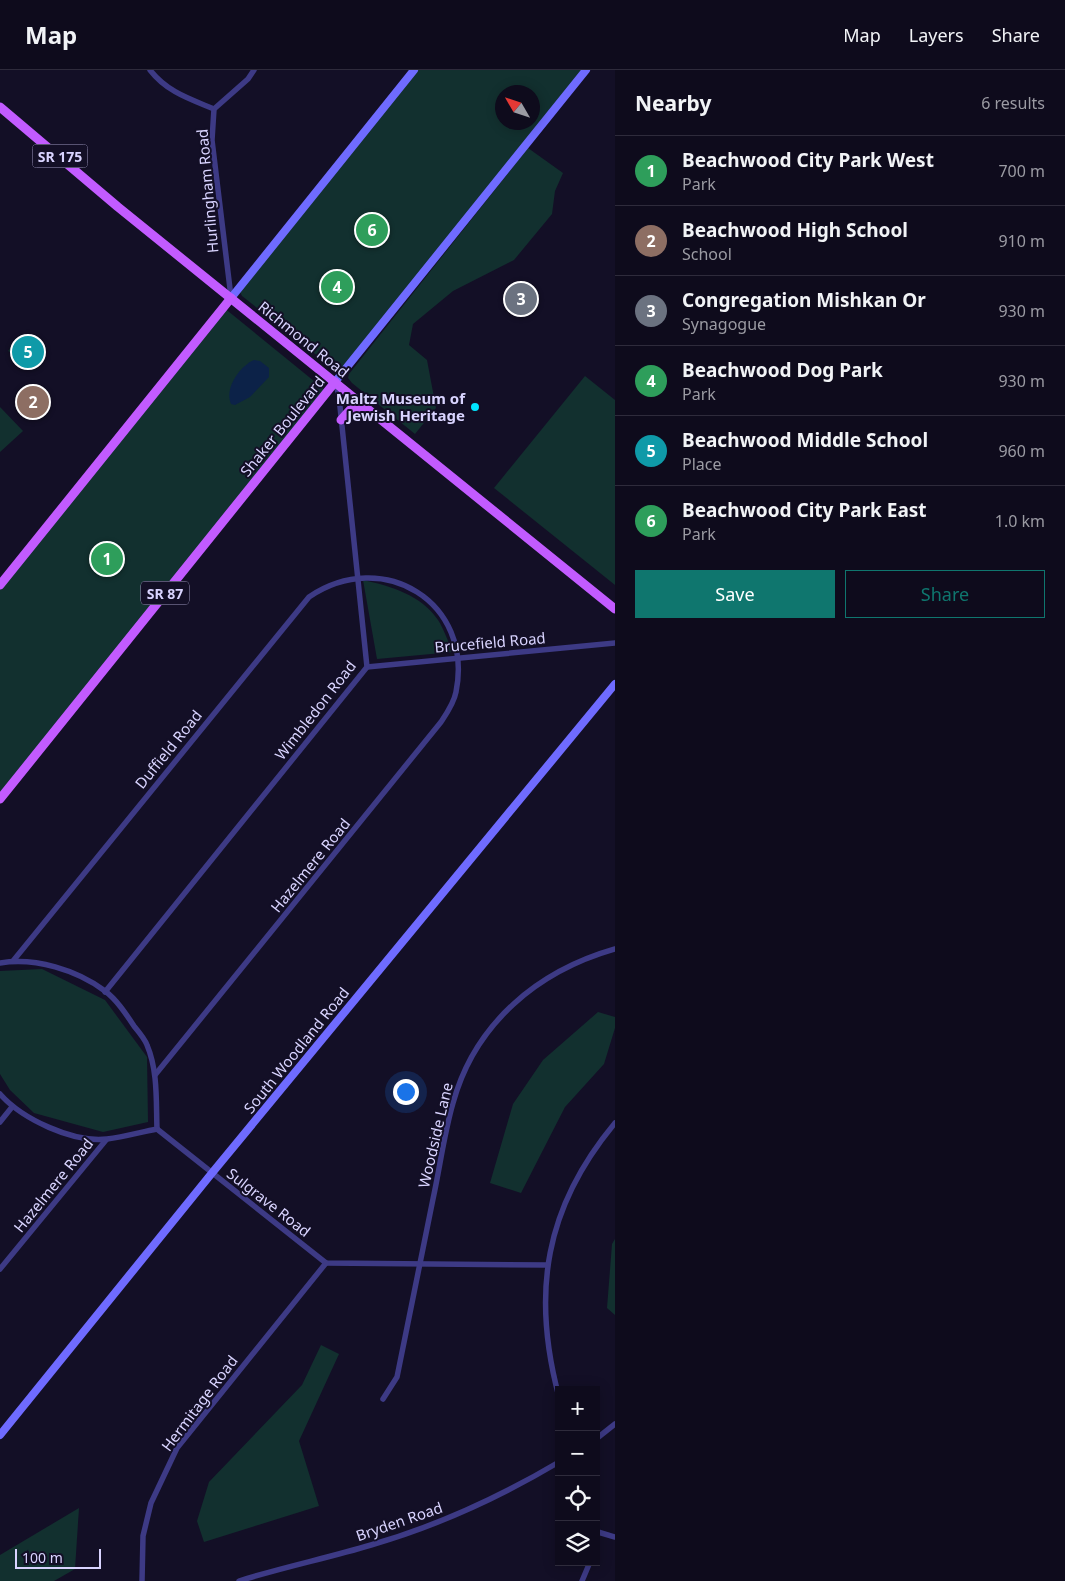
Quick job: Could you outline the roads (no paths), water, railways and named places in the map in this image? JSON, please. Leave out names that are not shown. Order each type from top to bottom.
[{"type":"main road","name":"Richmond Road","points":[[0,107],[231,298],[615,609]]},
{"type":"main road","points":[[0,585],[231,298]]},
{"type":"main road","name":"Shaker Boulevard","points":[[0,799],[335,382]]},
{"type":"main road","points":[[341,420],[350,410],[367,408]]},
{"type":"street","points":[[150,70],[160,82],[172,91],[214,109]]},
{"type":"street","name":"Hurlingham Road","points":[[231,298],[212,140],[214,109],[248,79],[254,70]]},
{"type":"street","points":[[231,298],[414,70]]},
{"type":"street","name":"Shaker Boulevard","points":[[335,382],[586,70]]},
{"type":"street","name":"Wimbledon Road","points":[[105,992],[367,667],[359,577],[335,382]]},
{"type":"street","name":"Duffield Road","points":[[13,961],[294,613],[309,597],[322,588],[333,582],[359,577],[383,578],[397,582],[414,591],[436,608],[450,628],[458,658]]},
{"type":"street","name":"Brucefield Road","points":[[367,667],[615,643]]},
{"type":"street","name":"Hazelmere Road","points":[[155,1075],[441,722],[456,691],[458,658]]},
{"type":"street","name":"South Woodland Road","points":[[0,1435],[212,1173],[615,684]]},
{"type":"street","name":"Woodside Lane","points":[[383,1399],[397,1377],[453,1103],[462,1077],[480,1043],[499,1018],[532,987],[571,964],[615,949]]},
{"type":"street","points":[[0,963],[13,961],[44,964],[76,975],[105,992],[125,1012],[147,1045],[155,1075],[157,1129],[106,1140],[66,1134],[12,1108],[0,1094]]},
{"type":"street","points":[[0,1122],[12,1108]]},
{"type":"street","points":[[556,1386],[550,1365],[546,1334],[544,1300],[547,1265],[560,1218],[577,1177],[588,1158],[615,1123]]},
{"type":"street","name":"Sulgrave Road","points":[[157,1129],[326,1264]]},
{"type":"street","name":"Hazelmere Road","points":[[0,1269],[106,1140]]},
{"type":"street","points":[[326,1264],[547,1265]]},
{"type":"street","name":"Hermitage Road","points":[[142,1581],[143,1536],[151,1504],[177,1448],[326,1264]]},
{"type":"street","points":[[600,1436],[615,1424]]},
{"type":"street","name":"Bryden Road","points":[[239,1581],[373,1545],[414,1531],[488,1500],[555,1464]]},
{"type":"street","points":[[600,1535],[615,1537]]},
{"type":"street","points":[[582,1581],[588,1566]]},
{"type":"water","points":[[254,360],[260,361],[269,368],[269,377],[250,397],[235,405],[231,404],[229,398],[230,391],[235,378],[244,367]]},
{"type":"place","name":"Beachwood City Park East","points":[[372,230]]},
{"type":"place","name":"Beachwood Dog Park","points":[[337,287]]},
{"type":"place","name":"Congregation Mishkan Or","points":[[521,299]]},
{"type":"place","name":"Beachwood Middle School","points":[[28,352]]},
{"type":"place","name":"Beachwood High School","points":[[33,402]]},
{"type":"place","name":"Maltz Museum of Jewish Heritage","points":[[475,407]]},
{"type":"place","name":"Beachwood City Park West","points":[[107,559]]}]
